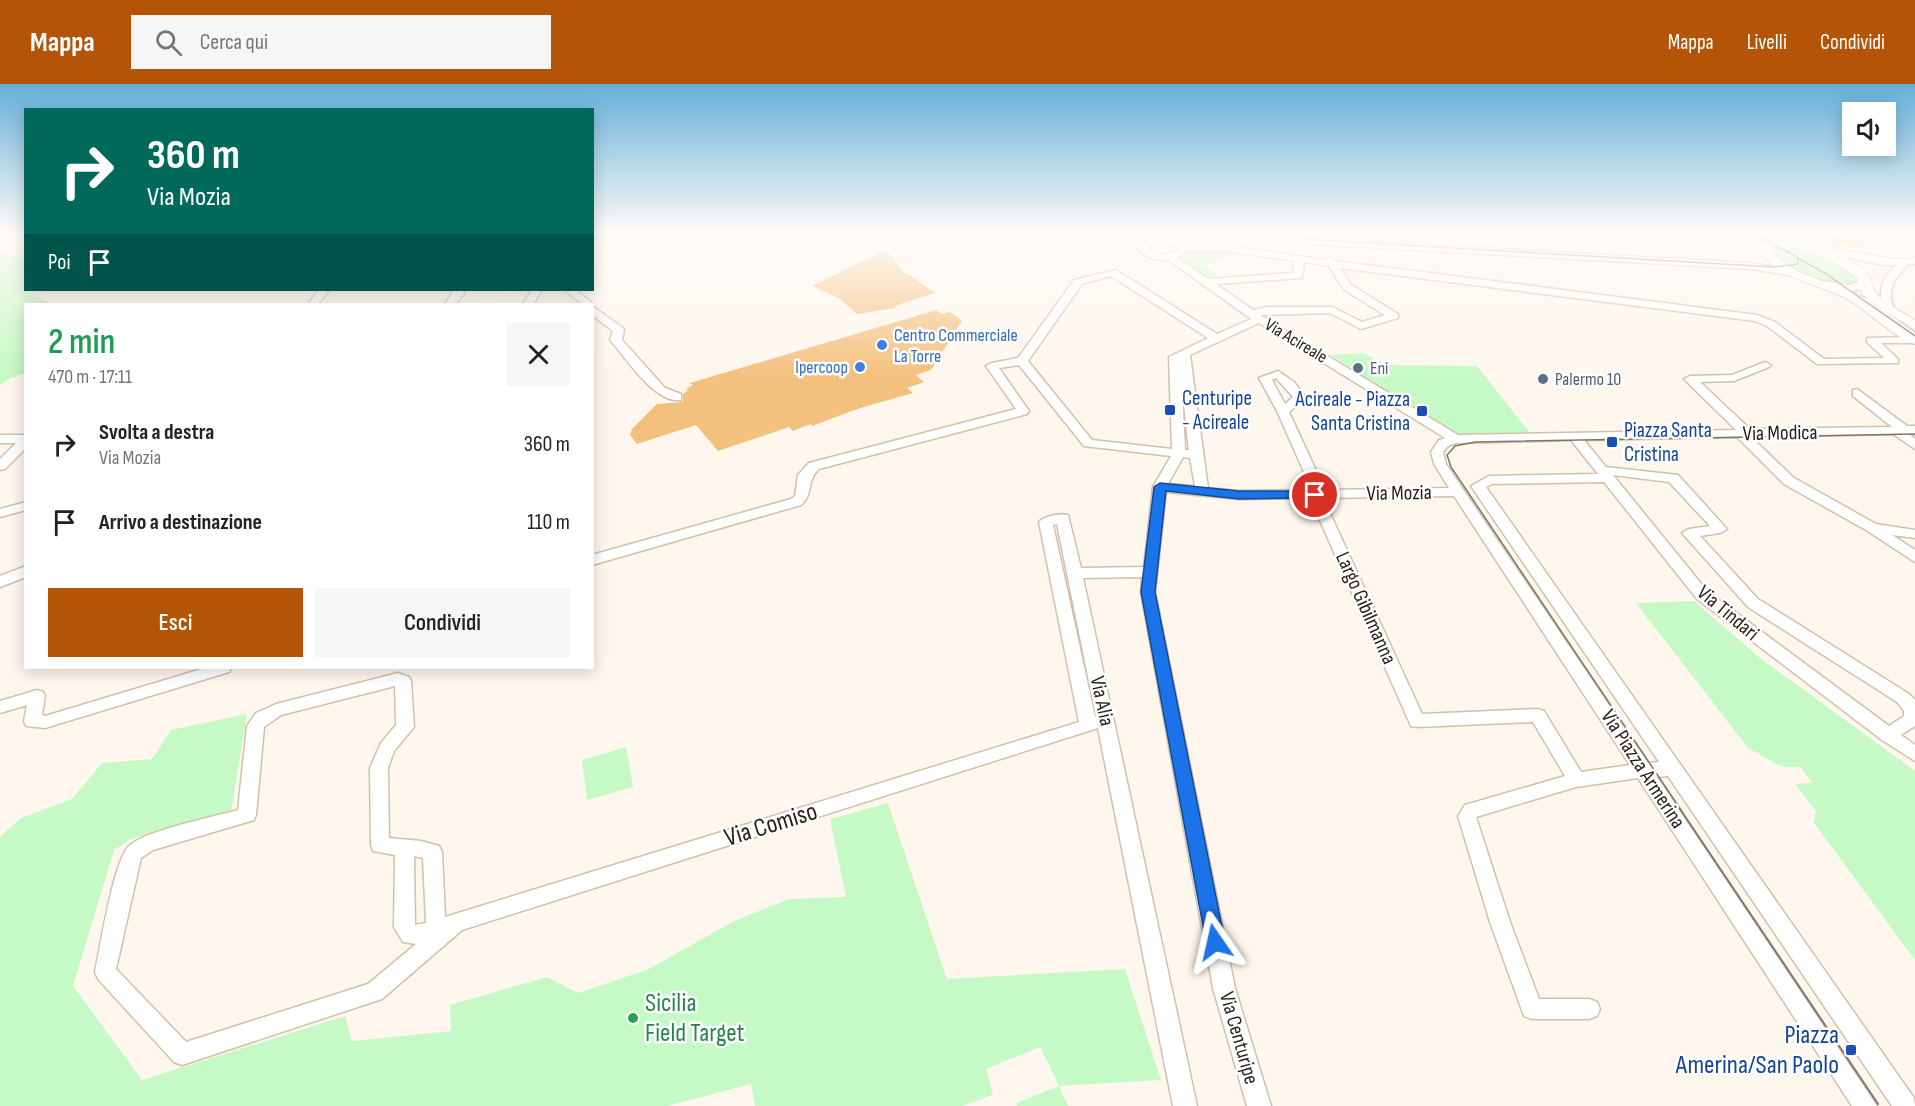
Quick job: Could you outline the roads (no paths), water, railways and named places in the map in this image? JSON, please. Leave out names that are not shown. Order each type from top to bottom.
[{"type":"main road","points":[[1814,281],[1861,302],[1911,340]]},
{"type":"main road","points":[[1865,281],[1870,293],[1915,326]]},
{"type":"street","points":[[594,559],[796,502],[802,497],[805,475],[814,466],[1023,411],[992,366],[1022,361],[1077,282],[1082,281]]},
{"type":"street","points":[[1126,281],[1217,339]]},
{"type":"street","points":[[1206,282],[1226,281]]},
{"type":"street","points":[[1202,491],[1187,454],[1184,353],[1217,339],[1268,310],[1332,310],[1361,326],[1394,316],[1347,287],[1343,281]]},
{"type":"street","points":[[1453,281],[1757,318],[1771,324],[1821,362],[1894,361],[1871,340],[1911,340],[1915,348]]},
{"type":"street","points":[[1822,284],[1855,288],[1862,281]]},
{"type":"street","points":[[1887,281],[1885,299],[1889,309]]},
{"type":"street","name":"Via Acireale","points":[[1206,282],[1255,317],[1455,439]]},
{"type":"street","points":[[314,303],[323,291]]},
{"type":"street","points":[[451,303],[459,291]]},
{"type":"street","points":[[571,291],[587,303]]},
{"type":"street","points":[[594,311],[619,330],[616,340],[661,391],[677,397]]},
{"type":"street","points":[[1022,361],[1088,443],[1187,454]]},
{"type":"street","points":[[1765,365],[1734,378],[1690,379],[1789,481],[1871,527],[1915,557]]},
{"type":"street","points":[[1857,393],[1905,430],[1915,445]]},
{"type":"street","name":"Largo Gibilmanna","points":[[1283,411],[1418,721],[1538,715],[1576,780]]},
{"type":"street","name":"Via Modica","points":[[1574,436],[1905,430]]},
{"type":"street","points":[[1455,439],[1574,436]]},
{"type":"street","name":"Via Tindari","points":[[1574,436],[1702,595],[1915,754]]},
{"type":"street","points":[[0,438],[24,440]]},
{"type":"street","name":"Via Piazza Armerina","points":[[1455,439],[1438,447],[1437,457],[1865,1106]]},
{"type":"street","points":[[0,466],[24,442]]},
{"type":"street","name":"Via Centuripe","points":[[1187,454],[1160,487],[1148,592],[1224,988],[1259,1106]]},
{"type":"street","points":[[1604,474],[1673,478],[1720,529],[1689,533],[1753,603],[1903,698],[1913,709],[1912,719],[1888,735]]},
{"type":"street","name":"Via Piazza Armerina","points":[[1604,474],[1482,482],[1479,486],[1906,1106]]},
{"type":"street","name":"Via Mozia","points":[[1160,487],[1239,495],[1459,492]]},
{"type":"street","points":[[0,513],[24,507]]},
{"type":"street","name":"Via Alia","points":[[1088,726],[1046,522],[1063,518],[1185,1106]]},
{"type":"street","points":[[1871,527],[1915,534]]},
{"type":"street","points":[[0,582],[24,572]]},
{"type":"street","points":[[1076,573],[1150,572]]},
{"type":"street","points":[[1725,614],[1753,603]]},
{"type":"street","points":[[0,707],[37,696],[32,721],[45,722],[220,669]]},
{"type":"street","points":[[436,930],[432,852],[380,845],[379,768],[387,748],[405,727],[403,681],[389,681],[276,710],[262,718],[256,726],[247,815],[147,844],[134,852],[128,864],[105,972],[182,1054],[374,992],[456,923]]},
{"type":"street","name":"Via Comiso","points":[[405,848],[404,927],[410,935],[436,930],[1106,719]]},
{"type":"street","points":[[1589,1009],[1532,1009],[1500,922],[1467,816],[1471,810],[1576,780],[1643,770],[1673,769]]},
{"type":"tram line","points":[[1836,281],[1915,336]]},
{"type":"tram line","points":[[1681,810],[1451,467],[1447,455],[1455,446],[1475,442],[1915,434]]},
{"type":"tram line","points":[[1680,809],[1878,1104]]},
{"type":"place","name":"Centro Commerciale La Torre","points":[[882,345]]},
{"type":"place","name":"Ipercoop","points":[[860,367]]},
{"type":"place","name":"Eni","points":[[1358,368]]},
{"type":"place","name":"Palermo 10","points":[[1543,379]]},
{"type":"place","name":"Centuripe - Acireale","points":[[1170,410]]},
{"type":"place","name":"Acireale - Piazza Santa Cristina","points":[[1422,411]]},
{"type":"place","name":"Piazza Santa Cristina","points":[[1612,442]]},
{"type":"place","name":"Sicilia Field Target","points":[[633,1018]]},
{"type":"place","name":"Piazza Amerina/San Paolo","points":[[1851,1050]]}]
